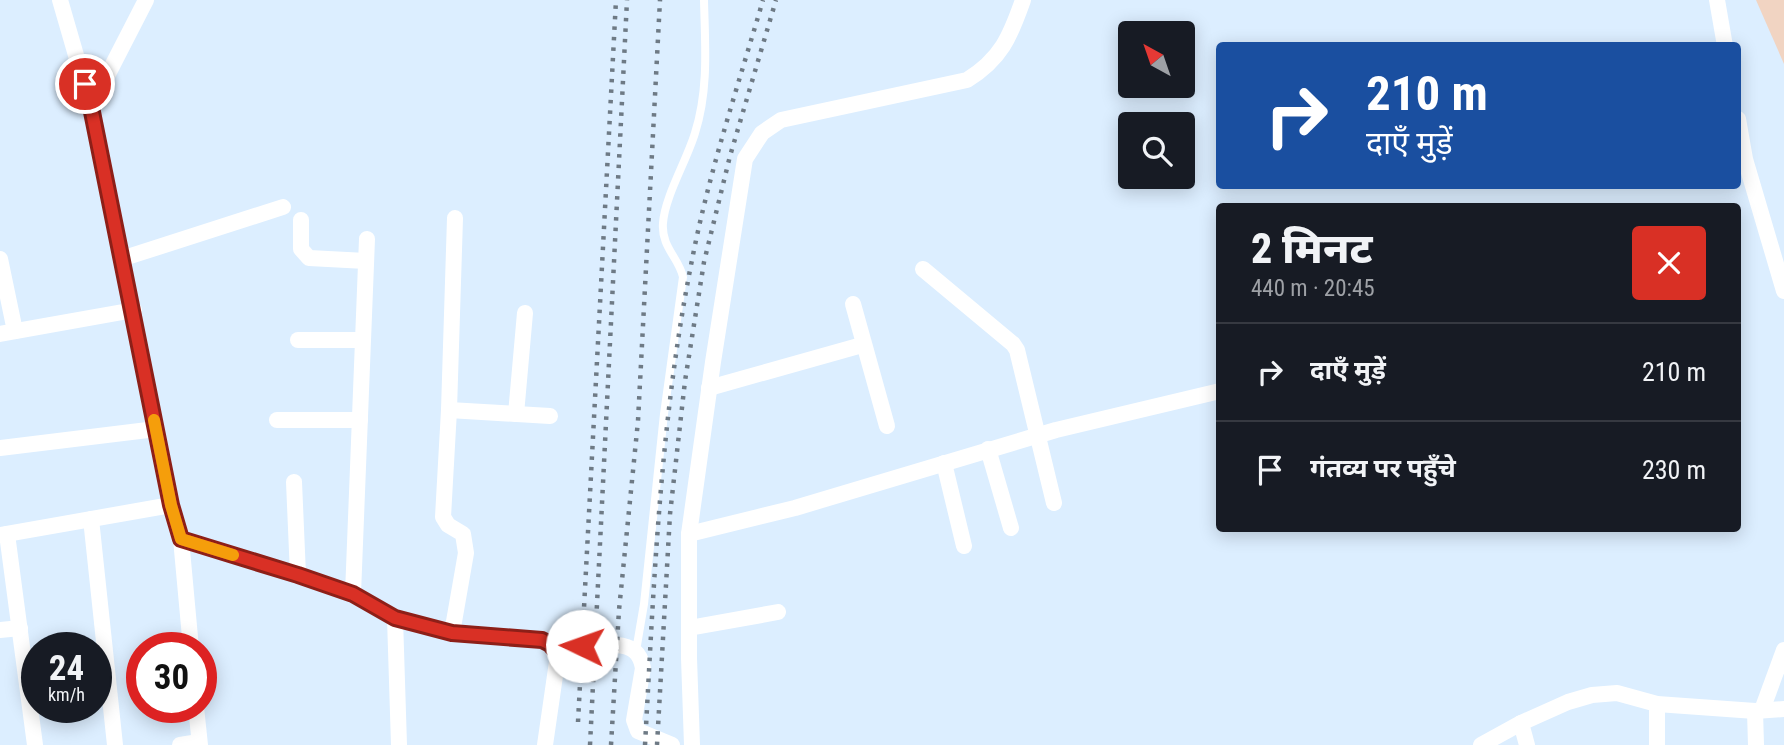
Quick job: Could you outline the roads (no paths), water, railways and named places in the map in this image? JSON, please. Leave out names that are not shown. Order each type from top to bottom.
[{"type":"street","points":[[60,0],[91,107],[121,259],[134,310],[171,505],[181,539],[190,632]]},
{"type":"street","points":[[91,107],[146,0]]},
{"type":"street","points":[[692,745],[689,534],[745,159],[762,133],[781,120],[967,80],[997,57],[1008,39],[1023,0]]},
{"type":"street","points":[[1717,0],[1724,42]]},
{"type":"street","points":[[1741,136],[1745,159],[1784,291]]},
{"type":"street","points":[[121,259],[283,207]]},
{"type":"street","points":[[452,633],[466,553],[463,534],[448,525],[443,517],[455,218]]},
{"type":"street","points":[[301,220],[301,249],[305,256],[313,259],[366,261]]},
{"type":"street","points":[[353,594],[367,239]]},
{"type":"street","points":[[0,259],[8,332],[134,310]]},
{"type":"street","points":[[923,269],[1017,350],[1054,503]]},
{"type":"street","points":[[853,304],[887,426]]},
{"type":"street","points":[[516,414],[525,313]]},
{"type":"street","points":[[298,340],[362,340]]},
{"type":"street","points":[[709,388],[863,345]]},
{"type":"street","points":[[689,534],[795,508],[1036,436],[1216,392]]},
{"type":"street","points":[[449,410],[550,416]]},
{"type":"street","points":[[277,420],[359,420]]},
{"type":"street","points":[[0,448],[156,429]]},
{"type":"street","points":[[988,449],[1011,528]]},
{"type":"street","points":[[944,463],[964,546]]},
{"type":"street","points":[[293,482],[298,575]]},
{"type":"street","points":[[21,632],[4,534],[171,505]]},
{"type":"street","points":[[91,519],[99,632]]},
{"type":"street","points":[[181,539],[353,594],[395,618],[452,633],[542,640],[550,644],[558,655],[545,745]]},
{"type":"street","points":[[689,628],[778,612]]},
{"type":"street","points":[[395,618],[399,745]]},
{"type":"street","points":[[0,630],[20,628]]},
{"type":"street","points":[[555,650],[616,645],[636,651],[643,668],[635,727],[638,731],[672,745]]},
{"type":"street","points":[[1756,745],[1758,710],[1784,650]]},
{"type":"street","points":[[1481,745],[1521,723],[1568,702],[1592,695],[1617,693],[1657,704],[1784,709]]},
{"type":"street","points":[[1657,704],[1657,745]]},
{"type":"street","points":[[34,723],[35,745]]},
{"type":"street","points":[[112,723],[115,745]]},
{"type":"street","points":[[180,745],[199,743],[197,723]]},
{"type":"street","points":[[1521,723],[1527,745]]},
{"type":"lane","points":[[636,651],[683,277],[682,270],[668,250],[663,222],[696,131],[706,75],[704,0]]},
{"type":"railway","points":[[578,722],[616,0]]},
{"type":"railway","points":[[590,745],[627,0]]},
{"type":"railway","points":[[611,745],[619,610],[638,421],[660,0]]},
{"type":"railway","points":[[645,745],[665,441],[681,320],[707,194],[763,0]]},
{"type":"railway","points":[[657,745],[670,514],[685,381],[704,262],[730,156],[776,0]]}]
